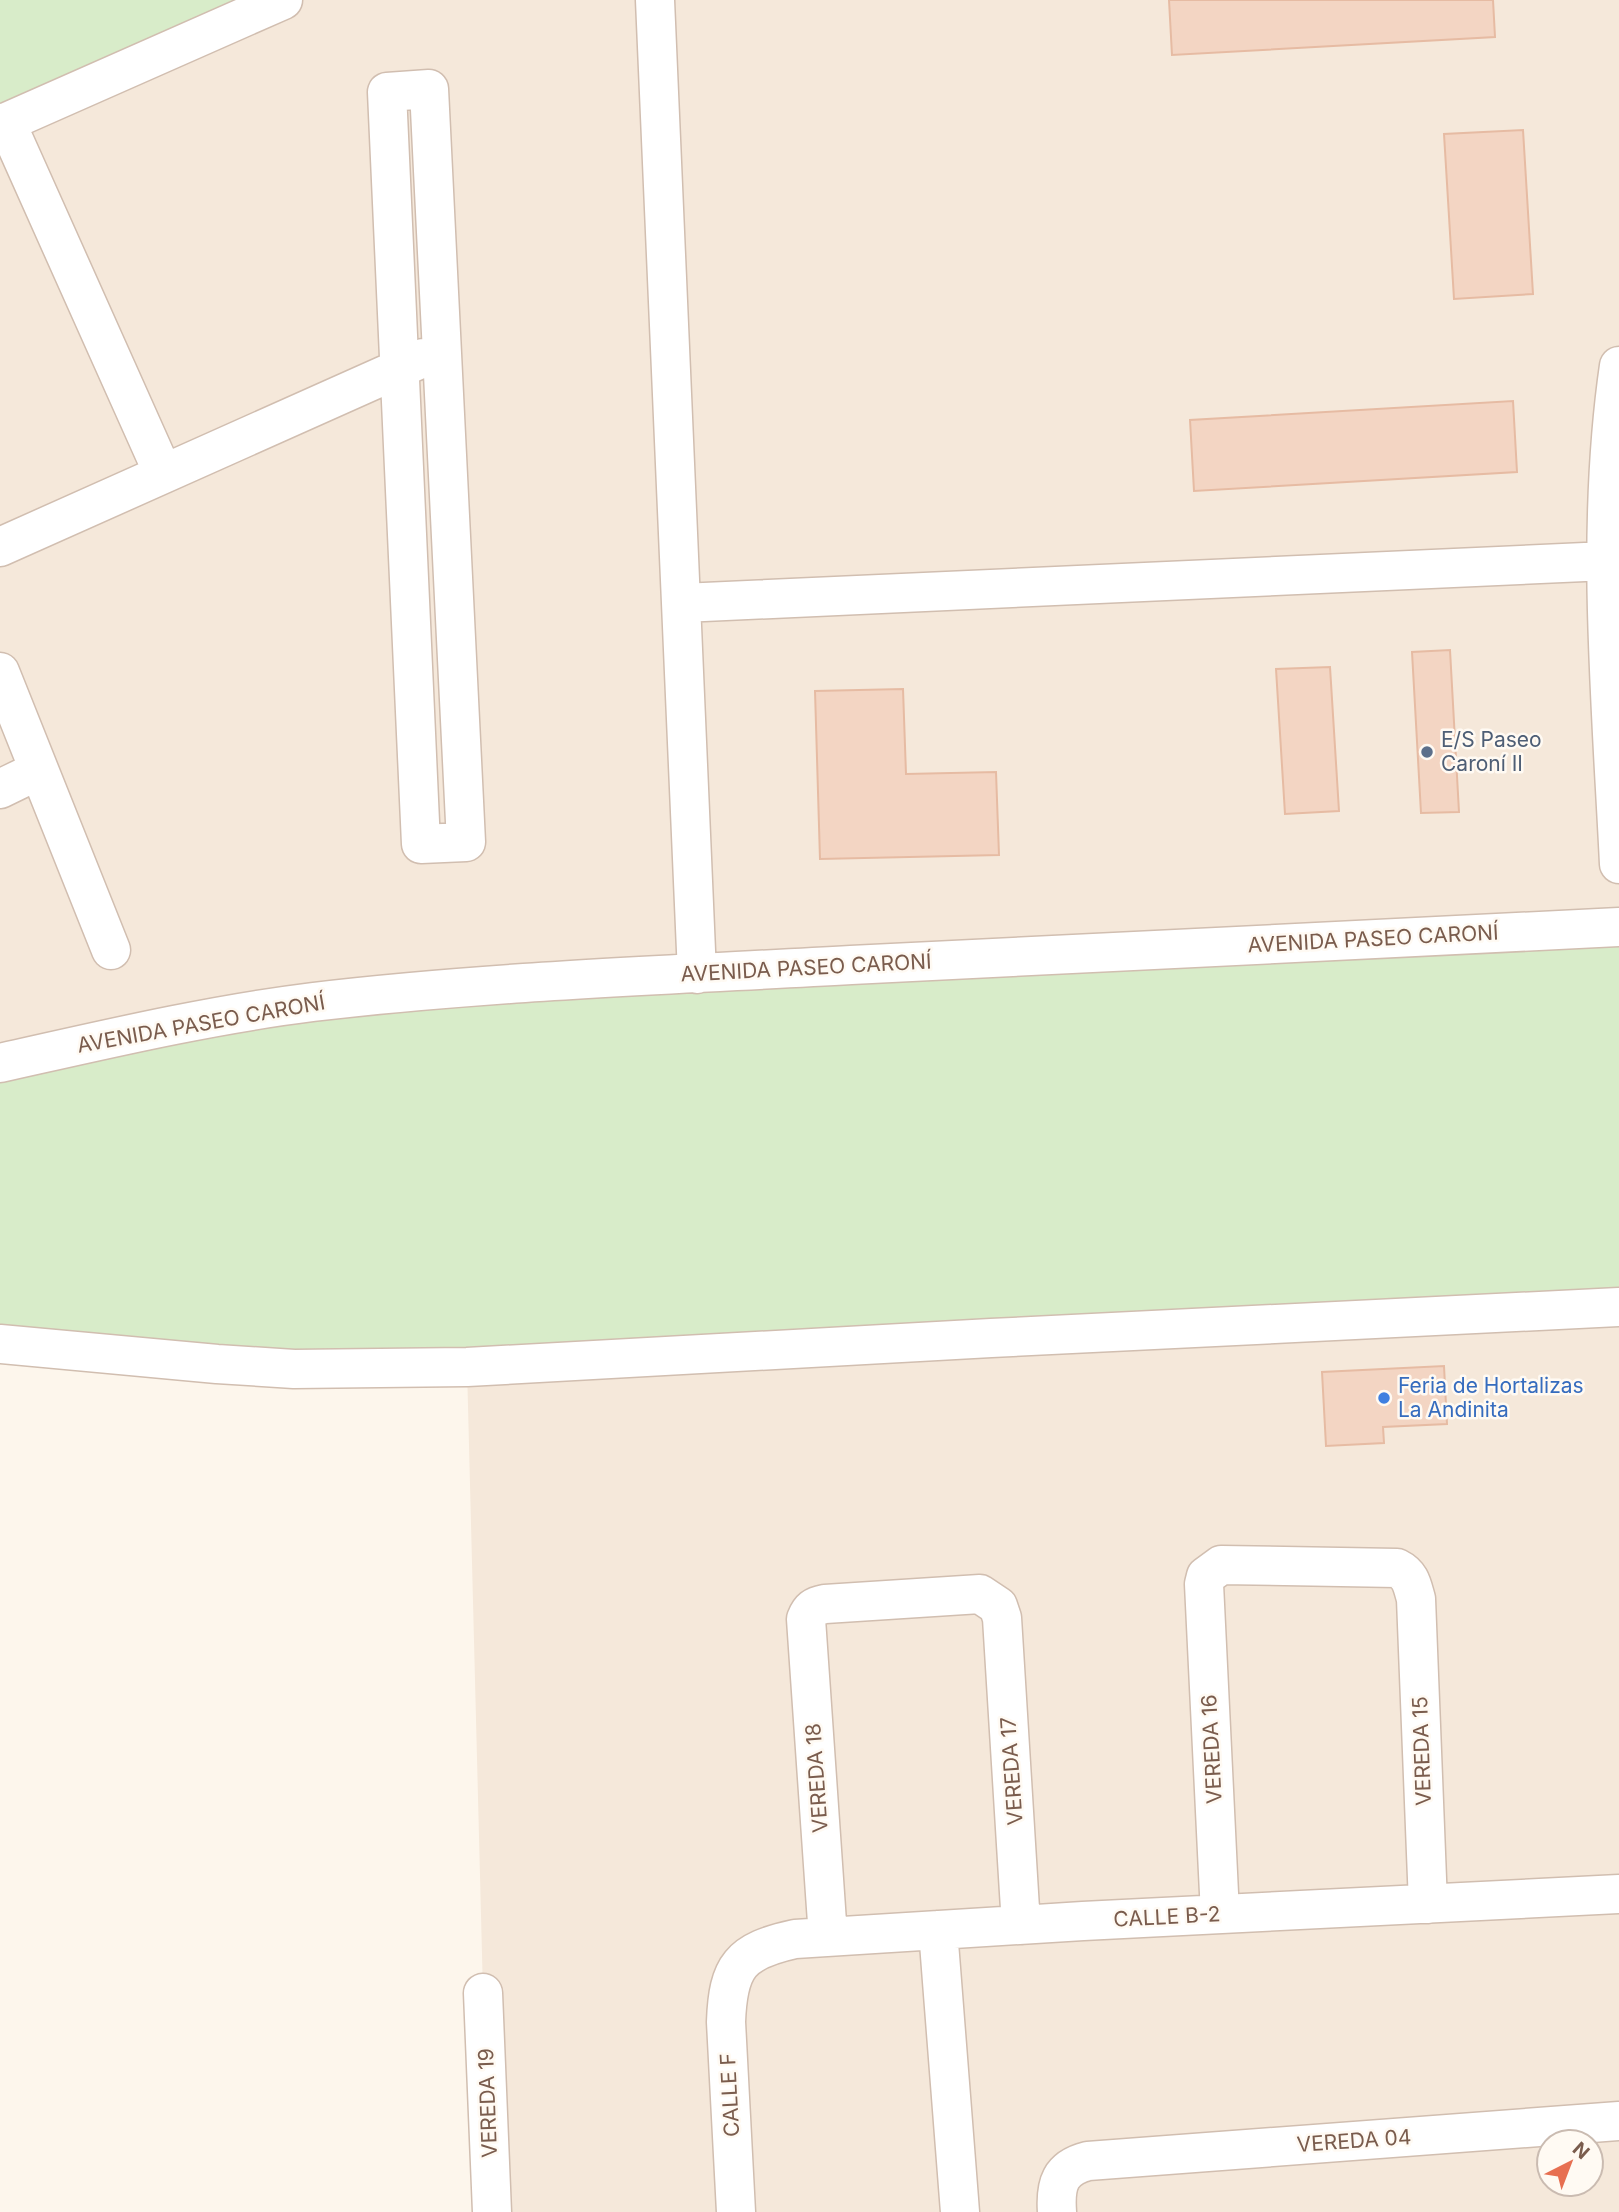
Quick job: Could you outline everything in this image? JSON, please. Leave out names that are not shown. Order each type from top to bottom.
[{"type":"street","points":[[163,473],[3,123],[283,0]]},
{"type":"street","points":[[655,0],[697,974]]},
{"type":"street","points":[[429,89],[440,350],[466,842],[421,844],[387,92],[429,89]]},
{"type":"street","points":[[0,547],[440,350]]},
{"type":"street","points":[[1619,366],[1611,463],[1606,612],[1619,864]]},
{"type":"street","points":[[682,603],[1607,561]]},
{"type":"street","points":[[0,671],[111,950]]},
{"type":"street","points":[[0,789],[40,770]]},
{"type":"street","name":"AVENIDA PASEO CARONÍ","points":[[0,1063],[226,1015],[313,1002],[697,974],[1619,927]]},
{"type":"street","points":[[0,1344],[293,1369],[467,1367],[1619,1307]]},
{"type":"street","name":"VEREDA 16","points":[[1220,1914],[1204,1584],[1206,1576],[1221,1565],[1396,1568],[1405,1572],[1411,1580],[1416,1599]]},
{"type":"street","name":"VEREDA 18","points":[[828,1937],[806,1619],[808,1612],[815,1606],[825,1604],[979,1594],[998,1605],[1002,1618]]},
{"type":"street","name":"VEREDA 15","points":[[1416,1599],[1428,1903]]},
{"type":"street","name":"VEREDA 17","points":[[1002,1618],[1021,1925]]},
{"type":"street","name":"CALLE B-2","points":[[731,1979],[739,1965],[752,1953],[771,1944],[795,1939],[1619,1894]]},
{"type":"street","points":[[938,1930],[960,2212]]},
{"type":"street","name":"CALLE F","points":[[731,1979],[726,2022],[736,2212]]},
{"type":"street","name":"VEREDA 19","points":[[483,1993],[492,2212]]},
{"type":"street","name":"VEREDA 04","points":[[1057,2212],[1063,2174],[1069,2168],[1088,2161],[1619,2121]]},
{"type":"shaded area","points":[[0,0],[1619,0],[1619,927],[0,1063]]},
{"type":"shaded area","points":[[1619,1307],[1619,2212],[492,2212],[483,1993],[467,1367]]},
{"type":"green space","points":[[0,0],[283,0],[0,125]]},
{"type":"green space","points":[[1619,927],[1619,1307],[634,1359],[0,1344],[0,1063],[239,1013]]},
{"type":"building","points":[[1169,0],[1493,0],[1495,37],[1172,55]]},
{"type":"building","points":[[1523,130],[1533,294],[1454,299],[1444,134]]},
{"type":"building","points":[[1513,401],[1517,472],[1194,491],[1190,420]]},
{"type":"building","points":[[1450,650],[1459,812],[1421,813],[1412,652]]},
{"type":"building","points":[[1330,667],[1339,811],[1285,814],[1276,669]]},
{"type":"building","points":[[903,689],[906,774],[996,772],[999,855],[820,859],[815,691]]},
{"type":"building","name":"Feria de Hortalizas La Andinita","points":[[1444,1366],[1447,1424],[1383,1427],[1384,1443],[1326,1446],[1322,1372]]},
{"type":"place","name":"E/S Paseo Caroní II","points":[[1427,752]]},
{"type":"place","name":"Feria de Hortalizas La Andinita","points":[[1384,1398]]}]
